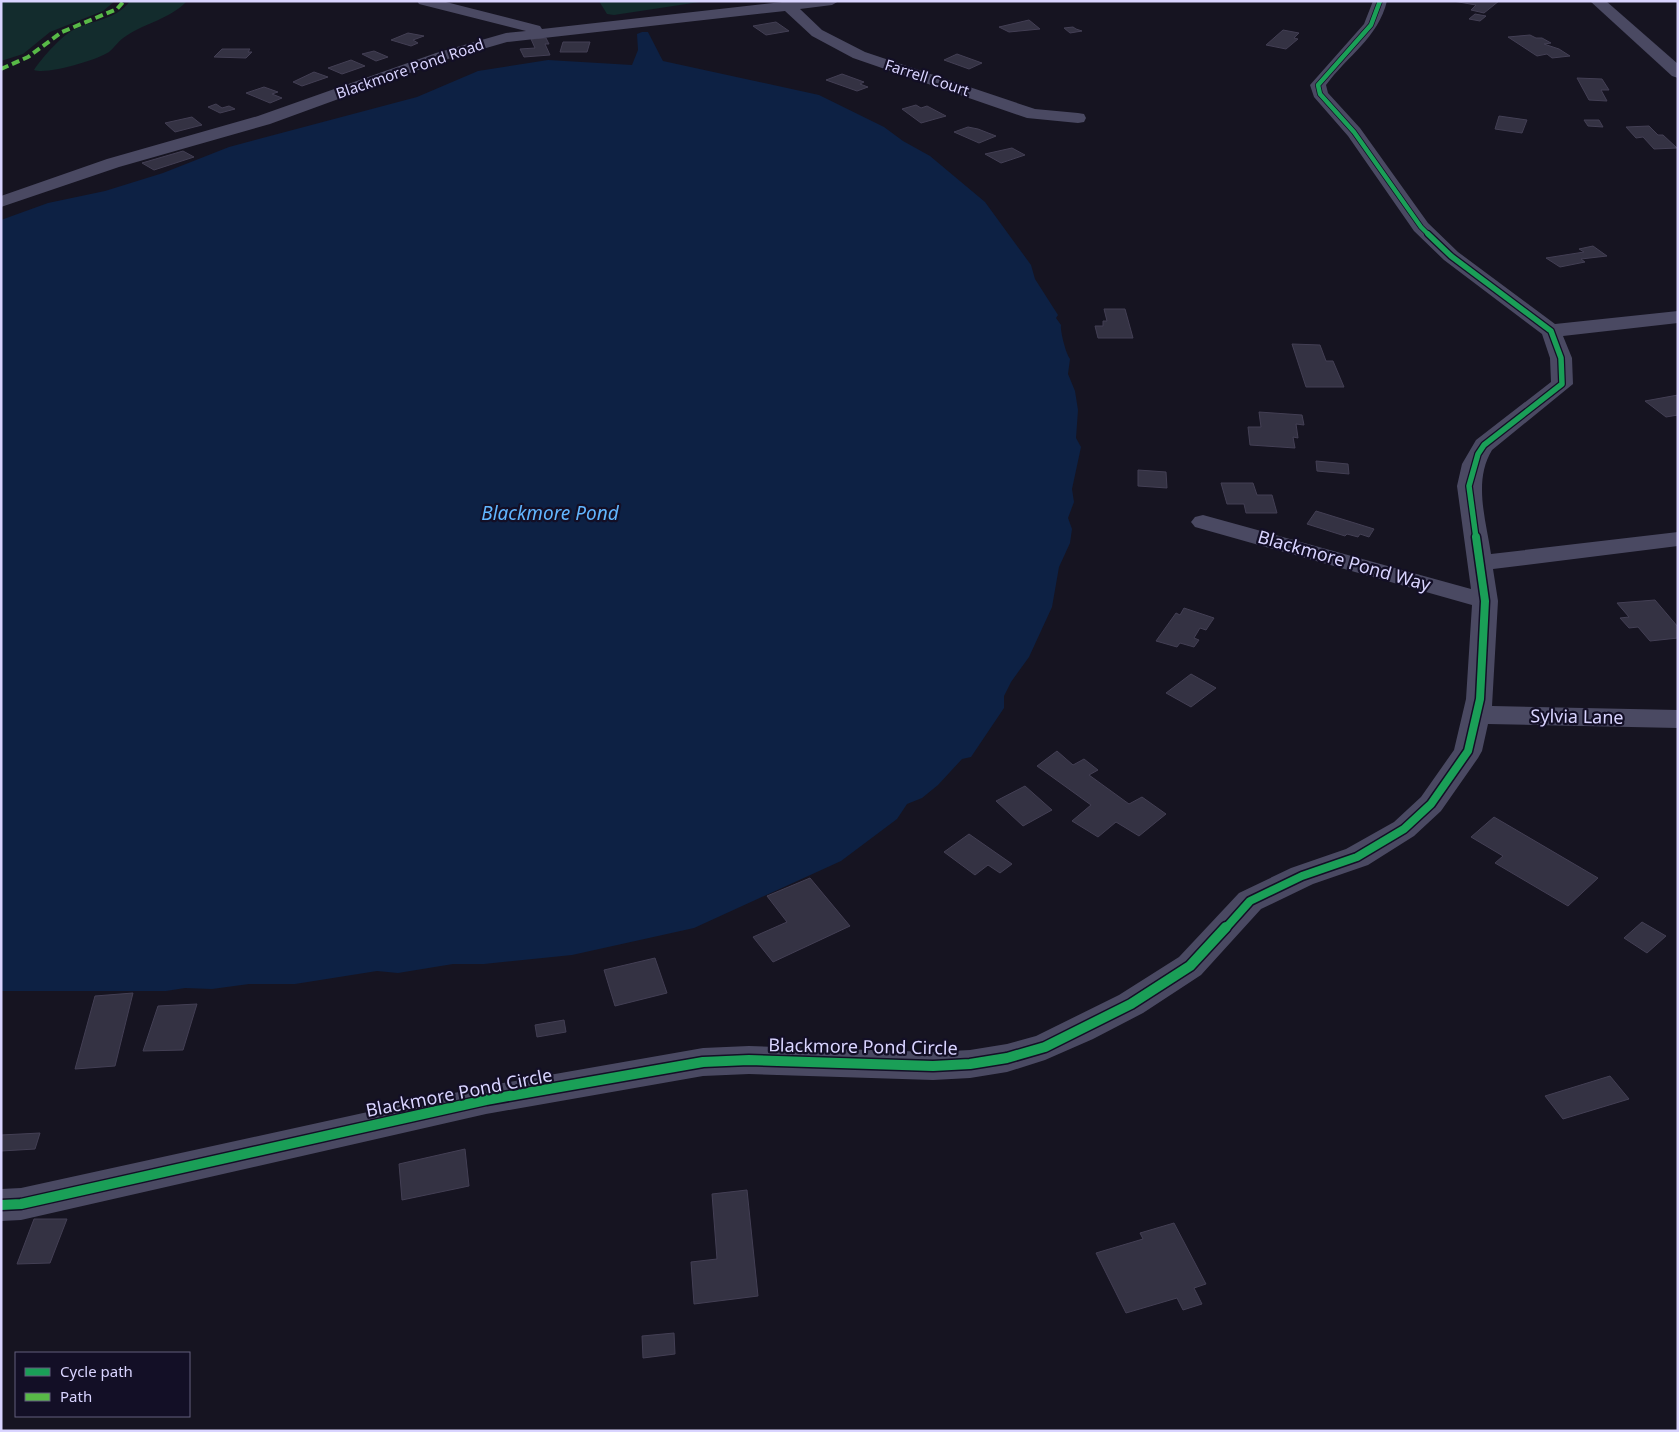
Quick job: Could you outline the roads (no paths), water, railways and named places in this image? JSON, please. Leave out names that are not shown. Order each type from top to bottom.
[{"type":"street","points":[[424,1],[546,32]]},
{"type":"street","name":"Blackmore Pond Road","points":[[1,202],[113,162],[264,120],[475,45],[546,32],[832,1]]},
{"type":"street","points":[[1380,1],[1378,12],[1361,38],[1323,77],[1318,85],[1320,94],[1354,132],[1421,227],[1451,256],[1551,331],[1678,317]]},
{"type":"street","points":[[1597,1],[1678,73]]},
{"type":"street","name":"Farrell Court","points":[[789,7],[817,33],[859,55],[1033,114],[1078,118]]},
{"type":"street","name":"Blackmore Pond Circle","points":[[1,1205],[22,1204],[486,1100],[703,1062],[749,1060],[933,1066],[970,1064],[1007,1058],[1045,1047],[1107,1018],[1190,966],[1250,901],[1302,876],[1358,857],[1404,829],[1431,804],[1468,751],[1477,715],[1483,675],[1484,601],[1470,495],[1471,470],[1475,457],[1484,445],[1562,384],[1561,358],[1551,331]]},
{"type":"street","name":"Blackmore Pond Way","points":[[1203,522],[1484,601]]},
{"type":"street","points":[[1480,563],[1678,539]]},
{"type":"street","name":"Sylvia Lane","points":[[1477,715],[1678,719]]},
{"type":"water","name":"Blackmore Pond","points":[[648,32],[663,61],[819,95],[884,127],[903,141],[930,156],[985,202],[1031,265],[1035,279],[1058,315],[1056,318],[1061,325],[1061,332],[1070,359],[1068,374],[1075,391],[1078,410],[1076,438],[1081,447],[1072,489],[1074,502],[1068,518],[1072,529],[1070,543],[1059,567],[1052,607],[1029,657],[1011,682],[1004,696],[1004,708],[971,757],[962,759],[938,785],[922,798],[907,804],[897,819],[841,861],[694,928],[572,955],[484,964],[453,964],[398,973],[377,971],[295,984],[249,984],[212,989],[185,988],[166,991],[1,991],[1,220],[48,203],[105,191],[163,173],[229,147],[417,97],[478,71],[548,60],[632,65],[638,50],[637,34]]}]
